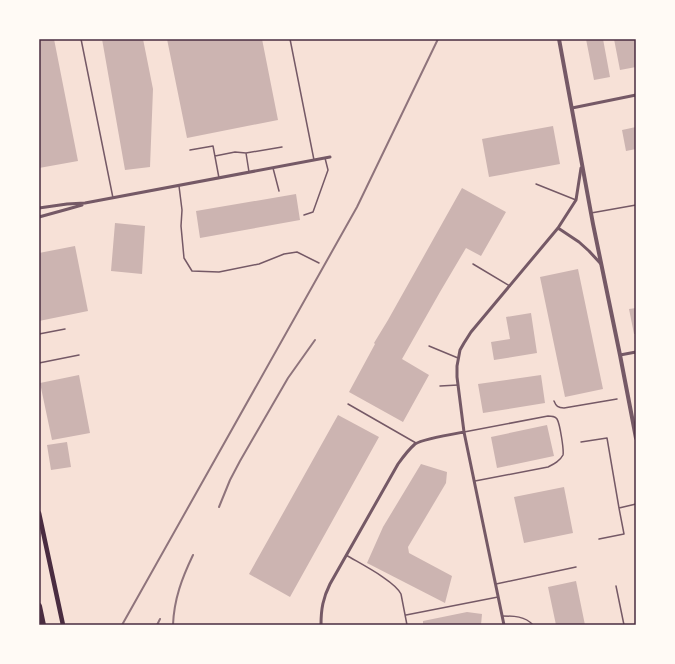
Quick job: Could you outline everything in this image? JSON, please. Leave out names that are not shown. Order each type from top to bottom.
[{"type":"highway","points":[[39,606],[43,625]]},
{"type":"main road","points":[[39,513],[62,625]]},
{"type":"street","points":[[559,39],[601,265],[636,438]]},
{"type":"street","points":[[572,108],[636,95]]},
{"type":"street","points":[[39,208],[85,203],[330,157]]},
{"type":"street","points":[[504,625],[464,432],[458,385],[458,358],[460,350],[471,332],[558,228],[576,200],[582,163]]},
{"type":"street","points":[[39,217],[85,203]]},
{"type":"street","points":[[558,228],[584,246],[601,265]]},
{"type":"street","points":[[620,355],[636,352]]},
{"type":"street","points":[[321,625],[323,600],[330,584],[398,464],[416,443],[464,432]]},
{"type":"lane","points":[[81,39],[112,198]]},
{"type":"lane","points":[[290,39],[314,160]]},
{"type":"lane","points":[[190,150],[213,146],[219,178]]},
{"type":"lane","points":[[215,156],[235,152],[246,153],[282,147]]},
{"type":"lane","points":[[246,153],[249,172]]},
{"type":"lane","points":[[304,215],[313,212],[328,170],[325,158]]},
{"type":"lane","points":[[273,168],[279,191]]},
{"type":"lane","points":[[536,184],[576,200]]},
{"type":"lane","points":[[179,186],[182,210],[181,226],[184,258],[192,271],[219,272],[259,264],[284,254],[297,252],[318,263]]},
{"type":"lane","points":[[591,213],[636,205]]},
{"type":"lane","points":[[473,264],[510,286]]},
{"type":"lane","points":[[39,334],[65,329]]},
{"type":"lane","points":[[429,346],[458,358]]},
{"type":"lane","points":[[39,363],[79,355]]},
{"type":"lane","points":[[440,386],[458,385]]},
{"type":"lane","points":[[554,401],[559,408],[564,408],[617,399]]},
{"type":"lane","points":[[348,404],[416,443]]},
{"type":"lane","points":[[464,432],[548,416],[554,416],[559,424],[563,453],[561,458],[556,463],[548,467],[474,481]]},
{"type":"lane","points":[[581,442],[607,438],[624,534],[599,539]]},
{"type":"lane","points":[[619,508],[636,504]]},
{"type":"lane","points":[[346,555],[379,575],[399,590],[407,625]]},
{"type":"lane","points":[[496,584],[576,567]]},
{"type":"lane","points":[[616,586],[624,625]]},
{"type":"lane","points":[[405,615],[498,597]]},
{"type":"lane","points":[[502,616],[526,619],[534,625]]},
{"type":"building","points":[[39,39],[54,39],[78,161],[39,168]]},
{"type":"building","points":[[102,39],[143,39],[153,89],[150,167],[125,170]]},
{"type":"building","points":[[167,39],[262,39],[278,120],[187,138]]},
{"type":"building","points":[[586,39],[603,39],[610,77],[594,80]]},
{"type":"building","points":[[614,39],[636,39],[636,67],[620,70]]},
{"type":"building","points":[[553,126],[560,164],[489,177],[482,139]]},
{"type":"building","points":[[636,127],[636,149],[626,151],[622,130]]},
{"type":"building","points":[[462,188],[506,212],[481,256],[466,248],[402,359],[429,375],[403,422],[349,392],[375,344],[374,343]]},
{"type":"building","points":[[296,194],[300,220],[200,238],[196,211]]},
{"type":"building","points":[[115,223],[145,226],[142,274],[111,271]]},
{"type":"building","points":[[75,246],[88,311],[39,321],[39,253]]},
{"type":"building","points":[[578,269],[603,389],[565,397],[540,277]]},
{"type":"building","points":[[636,308],[636,334],[634,334],[629,309]]},
{"type":"building","points":[[531,313],[537,353],[494,360],[491,342],[510,339],[506,317]]},
{"type":"building","points":[[79,375],[90,433],[52,440],[40,383]]},
{"type":"building","points":[[541,375],[545,403],[483,413],[478,384]]},
{"type":"building","points":[[338,415],[379,437],[290,597],[249,574]]},
{"type":"building","points":[[547,425],[554,456],[497,468],[491,437]]},
{"type":"building","points":[[67,442],[71,467],[51,470],[47,445]]},
{"type":"building","points":[[421,464],[447,472],[446,483],[408,547],[409,553],[452,576],[445,603],[367,563],[383,527]]},
{"type":"building","points":[[564,487],[573,533],[524,543],[514,497]]},
{"type":"building","points":[[576,581],[585,625],[556,625],[548,587]]},
{"type":"building","points":[[467,612],[482,614],[481,625],[423,625],[423,621]]},
{"type":"railway","points":[[122,625],[357,207],[438,39]]},
{"type":"railway","points":[[219,507],[230,480],[240,461],[288,378],[315,340]]},
{"type":"railway","points":[[173,625],[179,589],[193,555]]},
{"type":"railway","points":[[157,625],[160,619]]}]
